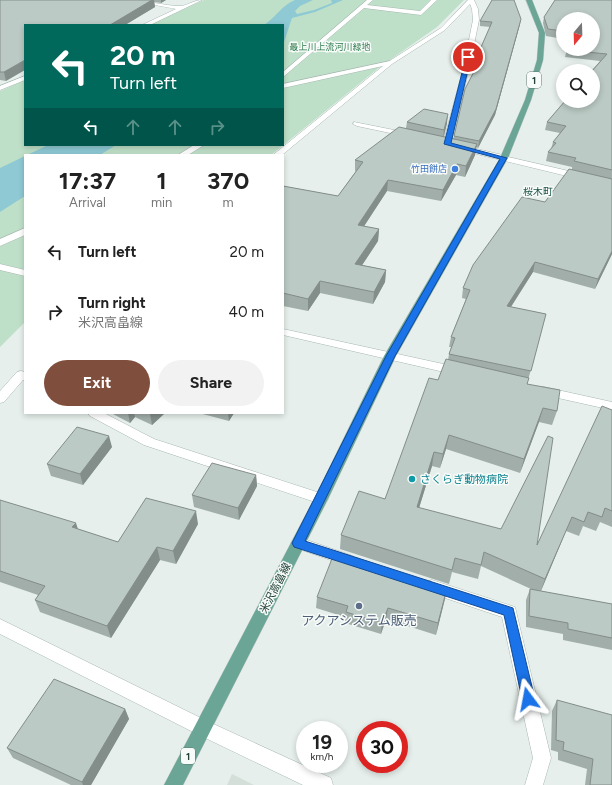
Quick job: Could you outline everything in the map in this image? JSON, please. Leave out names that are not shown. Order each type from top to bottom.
[{"type":"main road","name":"米沢高畠線","points":[[173,785],[321,499],[390,356],[504,158],[528,100],[540,60],[542,33],[529,0]]},
{"type":"street","points":[[131,0],[184,8]]},
{"type":"street","points":[[147,24],[199,0]]},
{"type":"street","points":[[284,74],[370,0]]},
{"type":"street","points":[[363,6],[421,13],[434,0]]},
{"type":"street","points":[[278,154],[390,63],[443,29],[472,0],[476,20],[466,69],[444,143],[612,184]]},
{"type":"street","points":[[395,10],[401,5]]},
{"type":"street","points":[[284,86],[390,63]]},
{"type":"street","points":[[0,88],[24,78]]},
{"type":"street","points":[[357,124],[417,137]]},
{"type":"street","points":[[184,154],[198,146]]},
{"type":"street","points":[[0,243],[24,231]]},
{"type":"street","points":[[0,267],[24,273]]},
{"type":"street","points":[[284,332],[467,373]]},
{"type":"street","points":[[0,399],[21,375],[24,376]]},
{"type":"street","points":[[536,389],[612,406]]},
{"type":"street","points":[[96,414],[149,442],[321,499]]},
{"type":"street","points":[[298,543],[366,565]]},
{"type":"street","points":[[418,582],[509,612],[542,758],[534,785]]},
{"type":"street","points":[[0,626],[203,728],[324,785]]},
{"type":"shaded area","points":[[232,774],[254,785],[227,785]]},
{"type":"green space","name":"最上川上流河川緑地","points":[[204,0],[464,0],[437,27],[380,67],[284,145],[284,24],[150,24]]},
{"type":"green space","name":"最上川上流河川緑地","points":[[24,80],[24,146],[282,146],[272,154],[24,154],[24,323],[0,347],[0,91]]},
{"type":"water","points":[[295,0],[313,0],[300,6],[295,11],[297,14],[314,10],[332,3],[331,0],[343,0],[315,12],[292,18],[284,42],[284,24],[265,24],[290,2]]},
{"type":"water","points":[[46,146],[114,146],[102,154],[29,154]]},
{"type":"water","points":[[24,156],[24,197],[0,212],[0,168]]},
{"type":"building","points":[[0,0],[152,0],[112,24],[24,24],[24,61],[4,72],[0,72]]},
{"type":"building","points":[[492,0],[514,0],[521,19],[496,109],[479,141],[454,136],[465,89],[483,54],[478,54],[492,22],[480,21]]},
{"type":"building","points":[[555,0],[612,0],[612,170],[574,161],[576,158],[548,152],[556,143],[553,142],[566,126],[547,122],[559,108],[600,108],[600,64],[598,64],[607,54],[600,53],[600,12],[556,12],[556,30],[548,29],[544,17]]},
{"type":"building","points":[[424,109],[448,114],[444,130],[407,122]]},
{"type":"building","points":[[399,127],[477,144],[466,166],[457,164],[443,190],[388,180],[358,225],[379,229],[355,264],[386,270],[374,292],[320,281],[308,299],[284,293],[284,186],[338,196],[363,162],[355,160]]},
{"type":"building","points":[[569,169],[612,179],[612,251],[598,279],[535,262],[507,306],[546,314],[531,371],[449,354],[455,338],[451,337],[470,290],[463,288],[473,265],[522,197],[545,202]]},
{"type":"building","points":[[446,359],[529,378],[527,384],[560,390],[557,411],[543,408],[524,459],[449,435],[443,454],[434,452],[417,507],[501,529],[548,436],[553,438],[537,545],[602,406],[612,410],[612,511],[605,508],[602,517],[588,512],[584,522],[572,517],[545,579],[484,552],[481,565],[455,558],[452,570],[341,535],[359,491],[385,499],[429,378],[438,380]]},
{"type":"building","points":[[77,427],[109,436],[80,474],[47,464]]},
{"type":"building","points":[[212,463],[256,475],[238,508],[192,495]]},
{"type":"building","points":[[146,498],[196,511],[173,551],[157,547],[107,626],[35,600],[45,586],[0,571],[0,500],[76,523],[72,527],[118,542]]},
{"type":"building","points":[[335,551],[447,588],[438,623],[388,608],[382,623],[346,612],[348,606],[317,597]]},
{"type":"building","points":[[530,589],[612,604],[612,638],[568,629],[568,623],[529,616]]},
{"type":"building","points":[[54,679],[125,709],[82,782],[7,748]]},
{"type":"building","points":[[557,700],[612,715],[612,785],[590,785],[593,759],[563,750],[564,742],[556,740]]},
{"type":"place","name":"竹田餅店","points":[[455,169]]},
{"type":"place","name":"さくらぎ動物病院","points":[[412,479]]},
{"type":"place","name":"アクアシステム販売","points":[[359,606]]},
{"type":"district","name":"桜木町","points":[[538,191]]},
{"type":"route","points":[[468,57],[447,144],[504,158],[390,356],[321,499],[298,543],[509,612],[528,699]]}]
